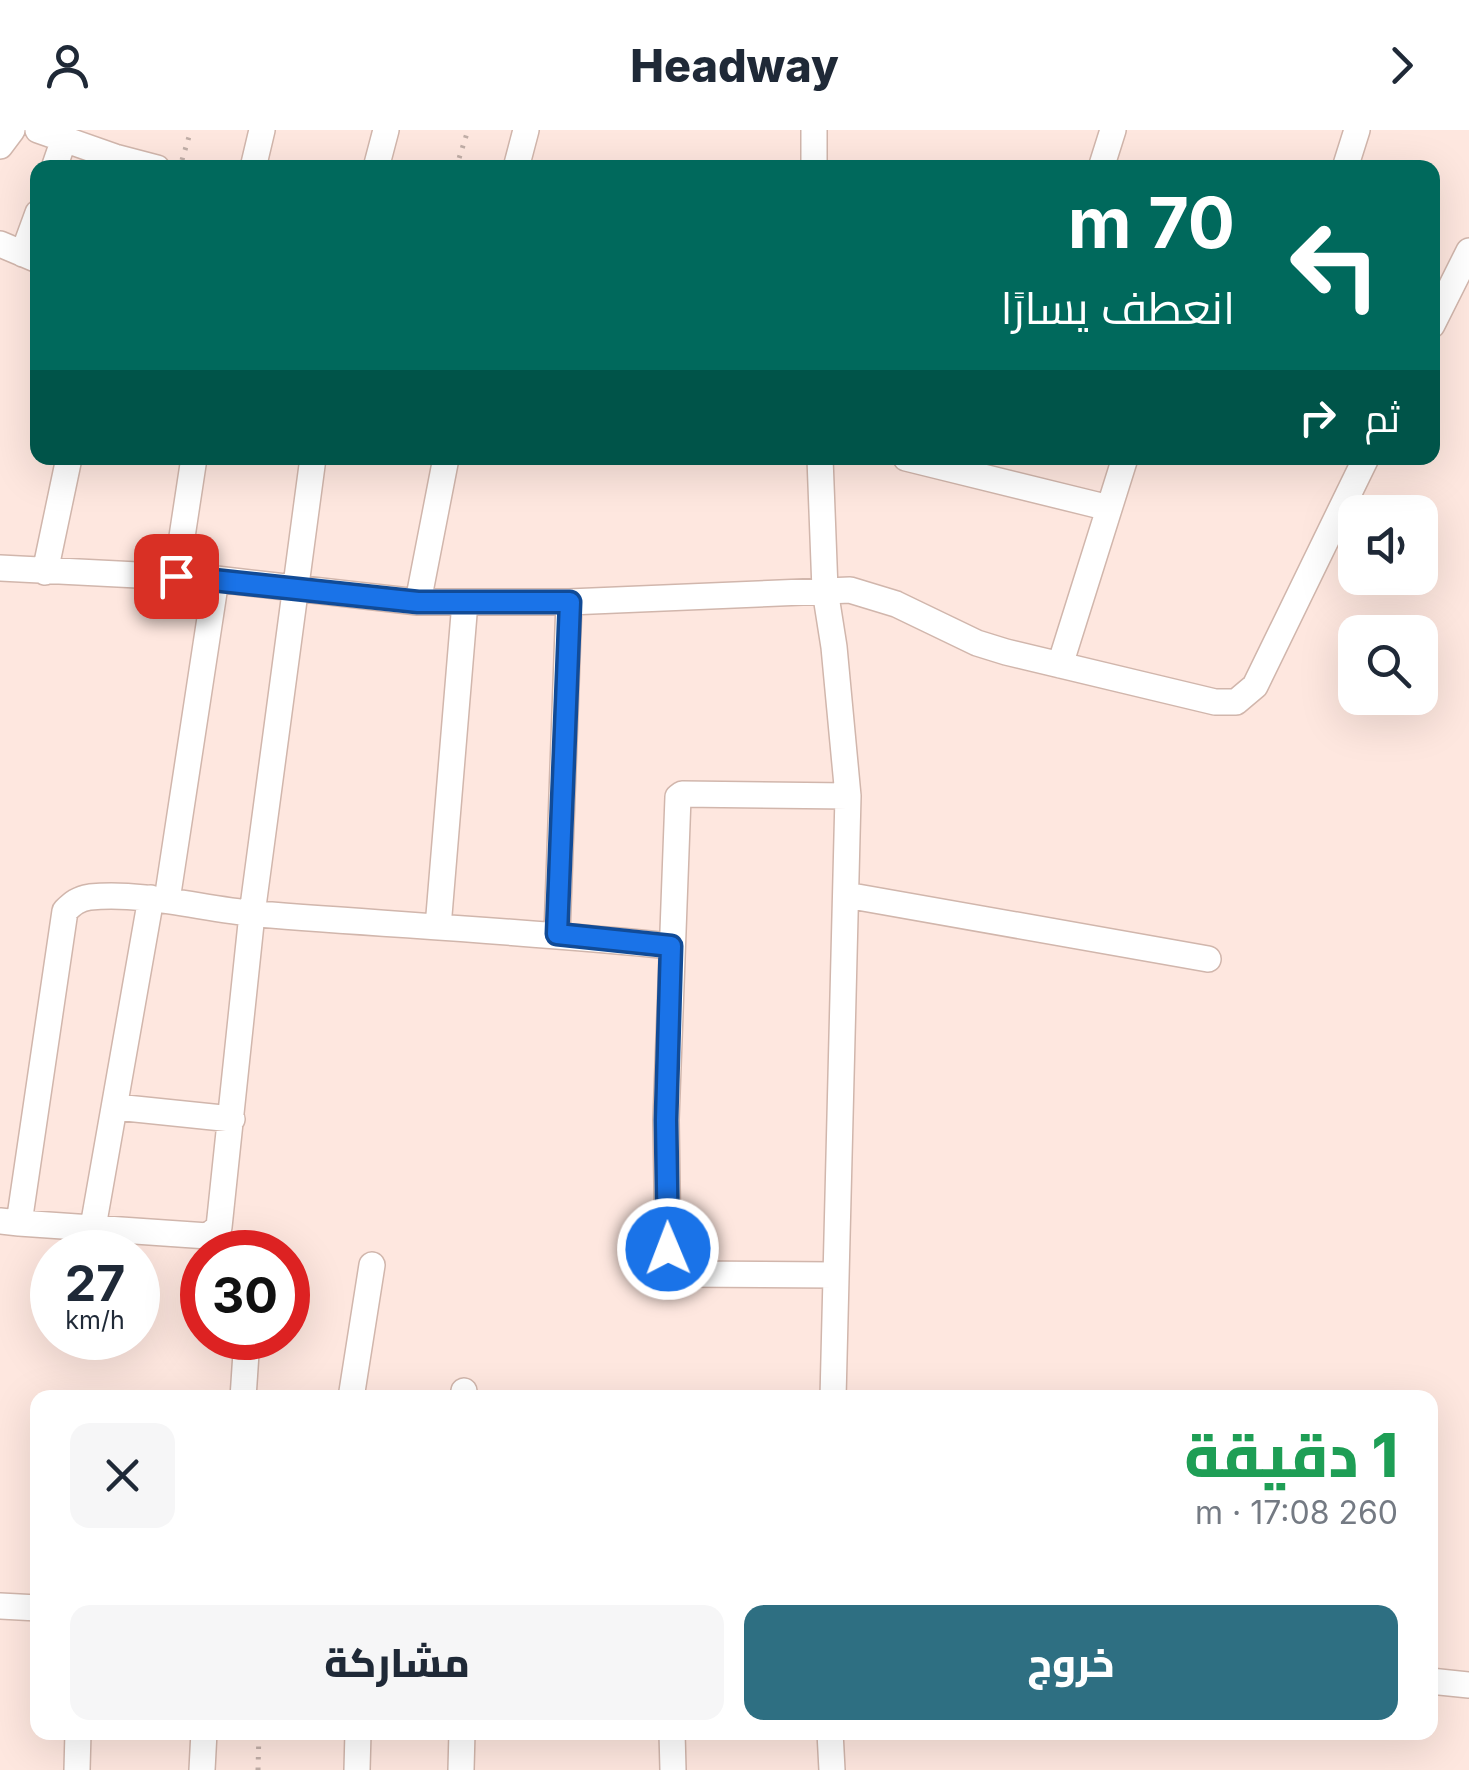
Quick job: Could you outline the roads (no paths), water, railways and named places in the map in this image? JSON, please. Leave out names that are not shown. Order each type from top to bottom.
[{"type":"street","points":[[0,146],[12,130]]},
{"type":"street","points":[[38,130],[110,160]]},
{"type":"street","points":[[255,160],[262,130]]},
{"type":"street","points":[[378,160],[386,130]]},
{"type":"street","points":[[518,160],[526,130]]},
{"type":"street","points":[[814,130],[814,160]]},
{"type":"street","points":[[1104,160],[1113,130]]},
{"type":"street","points":[[1348,160],[1358,130]]},
{"type":"street","points":[[57,160],[64,139]]},
{"type":"street","points":[[1440,310],[1469,251]]},
{"type":"street","points":[[45,572],[68,465]]},
{"type":"street","points":[[176,576],[193,465]]},
{"type":"street","points":[[312,465],[252,914],[219,1226],[214,1234],[9,1222],[65,911],[74,901],[159,899],[252,914],[557,934],[671,946]]},
{"type":"street","points":[[418,602],[445,465]]},
{"type":"street","points":[[820,465],[825,590],[848,796],[833,1390]]},
{"type":"street","points":[[934,465],[1109,508]]},
{"type":"street","points":[[1060,665],[1123,465]]},
{"type":"street","points":[[0,568],[216,579],[418,602],[570,602],[850,590],[874,596],[977,643],[1215,702],[1236,702],[1256,686],[1363,465]]},
{"type":"street","points":[[93,1227],[159,899],[216,579]]},
{"type":"street","points":[[438,926],[465,602]]},
{"type":"street","points":[[557,934],[570,602]]},
{"type":"street","points":[[834,1275],[684,1274],[673,1267],[668,1249],[666,1120],[671,946],[678,797],[848,796]]},
{"type":"street","points":[[846,895],[1208,959]]},
{"type":"street","points":[[116,1107],[232,1119]]},
{"type":"street","points":[[352,1390],[372,1265]]},
{"type":"street","points":[[244,1390],[246,1360]]},
{"type":"street","points":[[0,1606],[30,1608]]},
{"type":"street","points":[[1438,1682],[1469,1686]]},
{"type":"street","points":[[78,1740],[78,1770]]},
{"type":"street","points":[[202,1770],[204,1740]]},
{"type":"street","points":[[357,1770],[358,1740]]},
{"type":"street","points":[[462,1740],[462,1770]]},
{"type":"street","points":[[672,1740],[673,1770]]},
{"type":"street","points":[[830,1740],[832,1770]]}]
